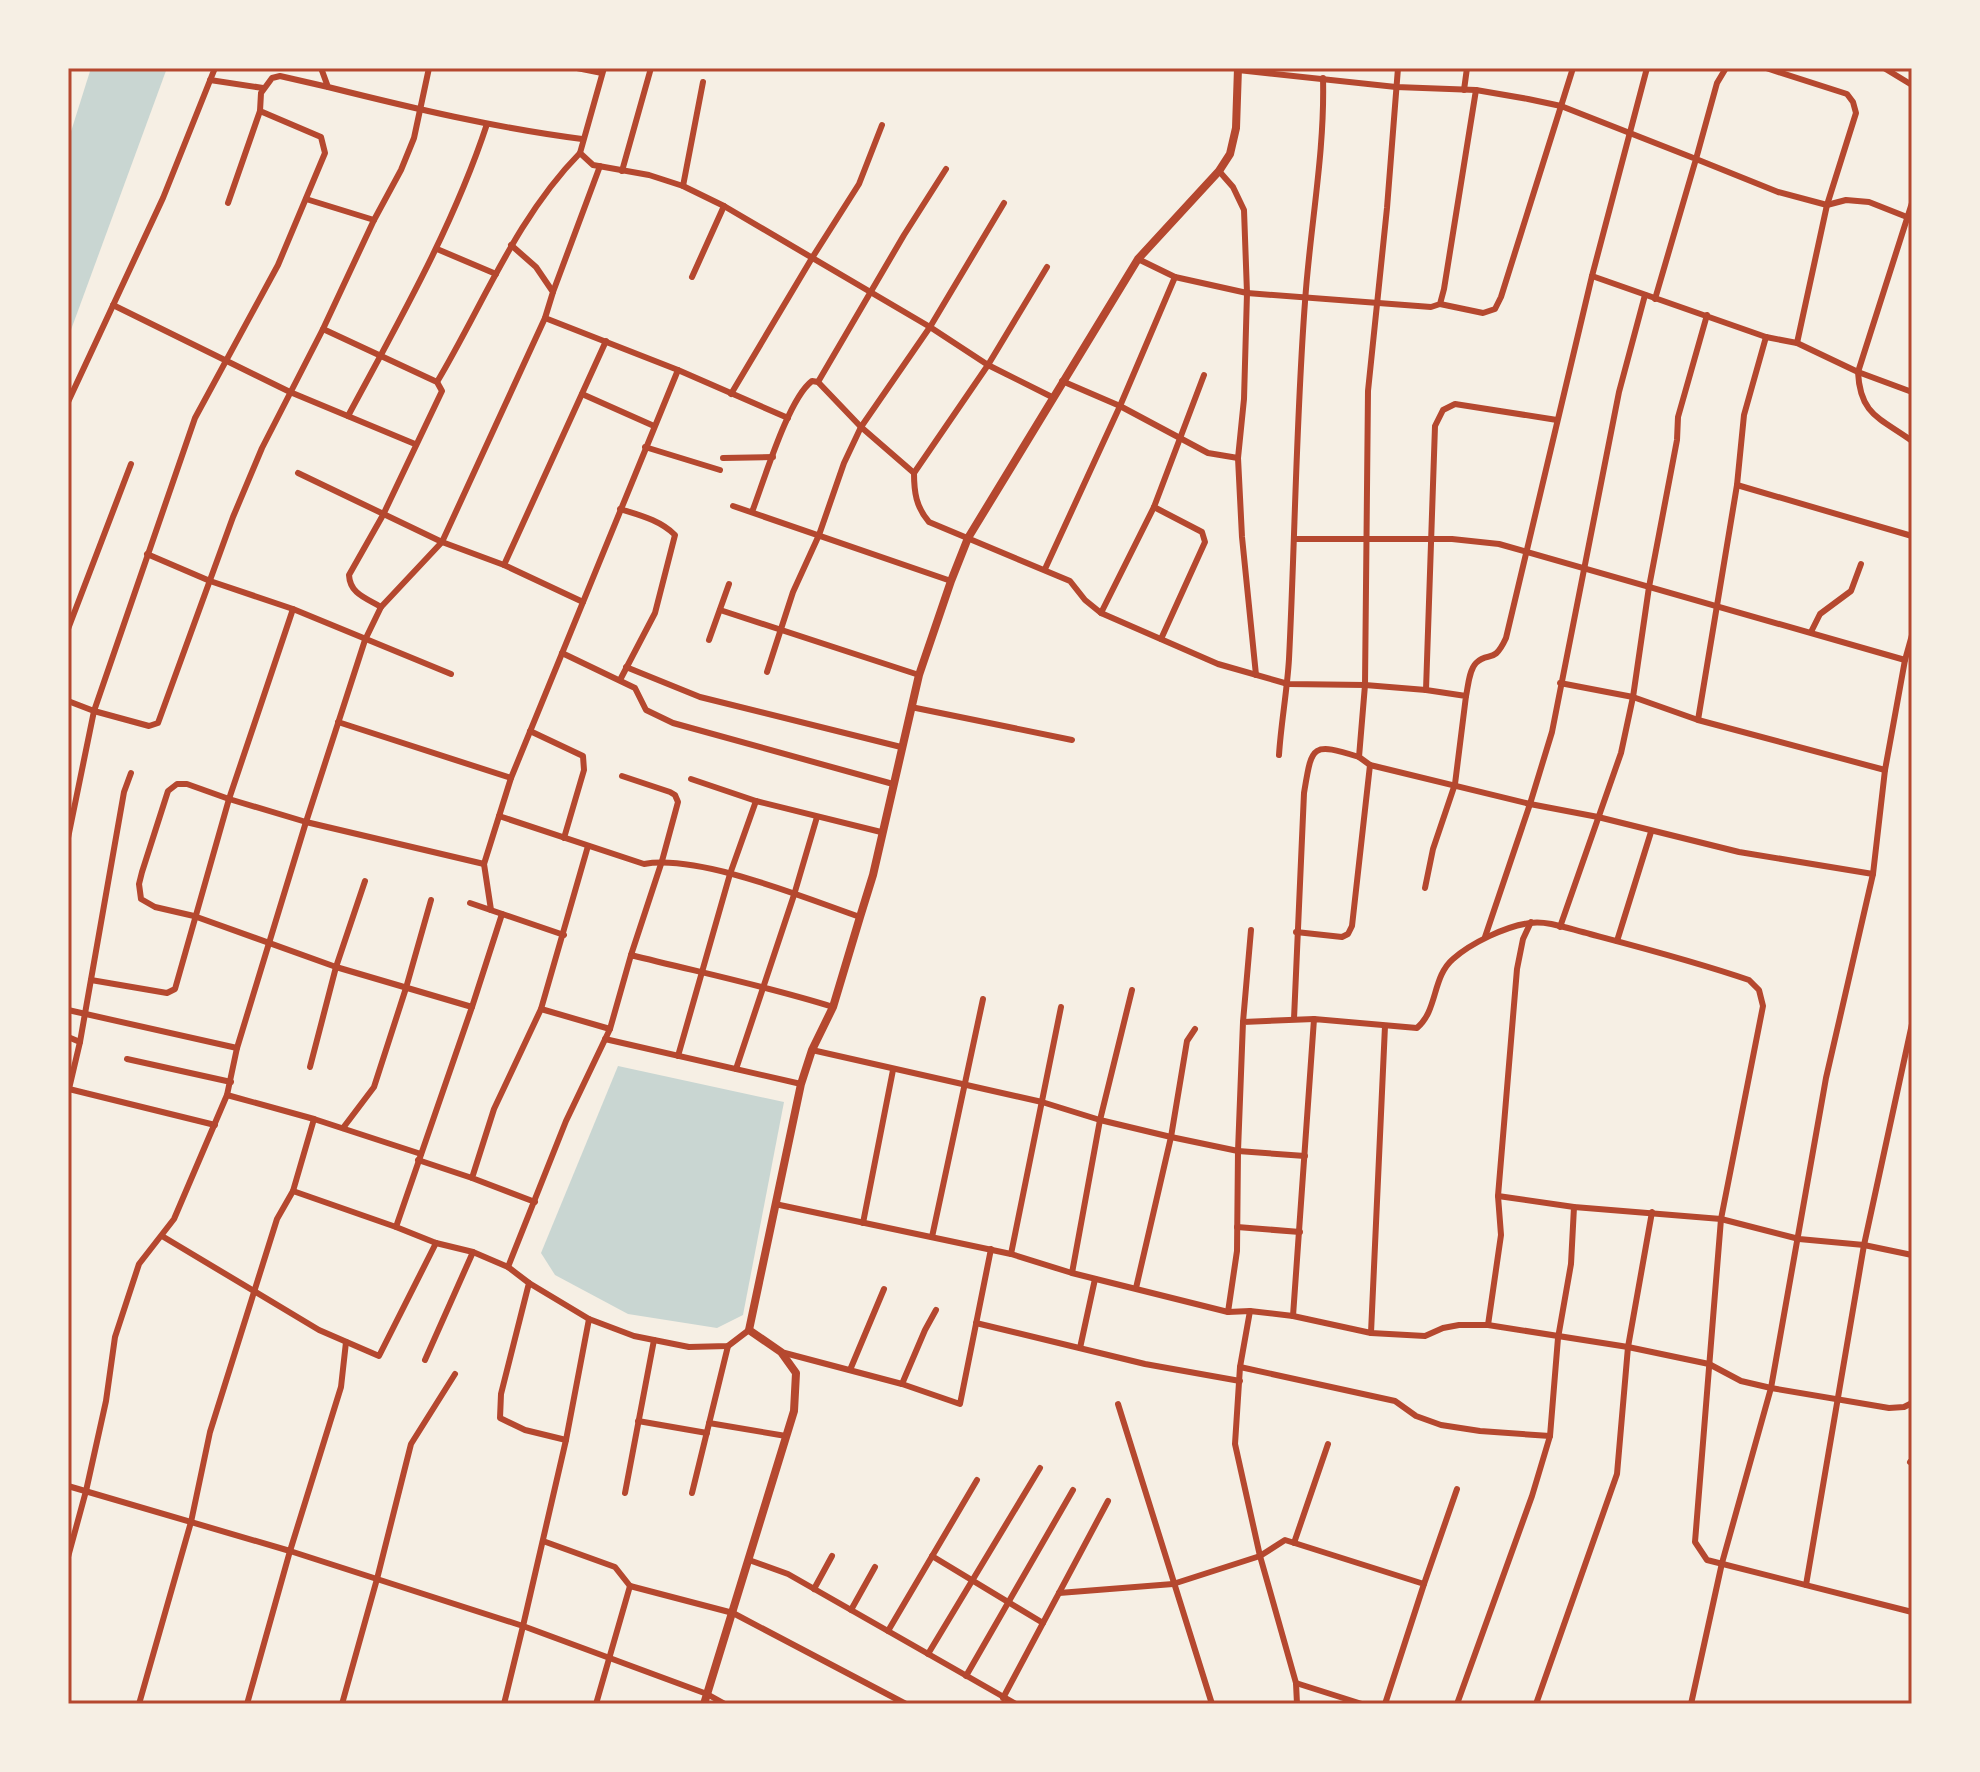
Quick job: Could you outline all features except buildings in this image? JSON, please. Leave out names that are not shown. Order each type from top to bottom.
[{"type":"main road","points":[[704,1704],[794,1411],[796,1373],[781,1352],[749,1330],[775,1204],[801,1084],[812,1050],[833,1007],[860,917],[919,675],[968,538],[1052,397],[1138,259],[1219,171],[1230,154],[1236,128],[1238,69]]},
{"type":"street","points":[[68,402],[163,198],[215,68]]},
{"type":"street","points":[[321,68],[328,87]]},
{"type":"street","points":[[68,701],[149,726],[158,723],[233,517],[290,392],[401,170],[414,138],[429,68]]},
{"type":"street","points":[[437,382],[466,334],[511,245],[550,187],[580,153],[603,70],[577,68]]},
{"type":"street","points":[[622,171],[651,68]]},
{"type":"street","points":[[1359,757],[1365,685],[1368,391],[1398,68]]},
{"type":"street","points":[[1464,90],[1467,68]]},
{"type":"street","points":[[1138,259],[1175,277],[1247,293],[1417,308],[1440,304],[1483,313],[1495,309],[1573,68]]},
{"type":"street","points":[[1425,888],[1433,849],[1455,784],[1473,666],[1479,660],[1499,653],[1506,638],[1592,276],[1647,68]]},
{"type":"street","points":[[1655,299],[1717,83],[1726,68]]},
{"type":"street","points":[[1766,68],[1847,94],[1856,113],[1827,205],[1797,343]]},
{"type":"street","points":[[1884,68],[1912,85]]},
{"type":"street","points":[[1238,69],[1396,87],[1476,90],[1561,106],[1778,192],[1827,205],[1846,200],[1869,202],[1910,219]]},
{"type":"street","points":[[228,203],[260,111],[263,88],[272,78],[280,76],[487,124],[582,139]]},
{"type":"street","points":[[1279,755],[1281,720],[1288,684],[1297,415],[1305,296],[1324,112],[1323,78]]},
{"type":"street","points":[[210,80],[263,88]]},
{"type":"street","points":[[683,186],[703,82]]},
{"type":"street","points":[[249,87],[260,98]]},
{"type":"street","points":[[1440,304],[1476,90]]},
{"type":"street","points":[[68,838],[94,711],[195,418],[278,265],[325,153],[321,137],[260,111]]},
{"type":"street","points":[[348,416],[437,249],[462,196],[487,124]]},
{"type":"street","points":[[731,394],[859,184],[882,125]]},
{"type":"street","points":[[580,153],[593,165],[649,175],[683,186],[724,206],[930,327],[988,365],[1052,397]]},
{"type":"street","points":[[68,1557],[106,1401],[115,1337],[139,1264],[174,1219],[227,1095],[237,1048],[268,942],[365,640],[381,607],[442,542],[545,318],[600,166]]},
{"type":"street","points":[[818,382],[946,169]]},
{"type":"street","points":[[1219,171],[1233,187],[1244,210],[1247,293],[1244,399],[1238,458],[1243,551],[1256,675]]},
{"type":"street","points":[[306,199],[374,220]]},
{"type":"street","points":[[767,672],[793,592],[861,427],[930,327],[1004,203]]},
{"type":"street","points":[[1912,203],[1910,219],[1858,372],[1859,393],[1866,408],[1912,441]]},
{"type":"street","points":[[692,277],[724,206]]},
{"type":"street","points":[[511,245],[536,267],[553,292]]},
{"type":"street","points":[[437,249],[496,274]]},
{"type":"street","points":[[1047,267],[988,365],[914,473],[914,493],[920,511],[929,522],[1070,581],[1085,600],[1101,613],[1218,664],[1288,684],[1365,685],[1466,696]]},
{"type":"street","points":[[1592,276],[1766,337],[1797,343],[1858,372],[1912,392]]},
{"type":"street","points":[[1045,569],[1175,277]]},
{"type":"street","points":[[1485,937],[1552,732],[1619,392],[1645,295]]},
{"type":"street","points":[[113,305],[290,392],[415,444]]},
{"type":"street","points":[[1560,927],[1621,753],[1677,440],[1678,417],[1707,315]]},
{"type":"street","points":[[545,318],[678,370],[788,418]]},
{"type":"street","points":[[323,329],[437,382],[442,391],[383,515],[349,575],[350,585],[356,593],[381,607]]},
{"type":"street","points":[[1698,720],[1737,485],[1744,415],[1766,337]]},
{"type":"street","points":[[504,565],[606,341]]},
{"type":"street","points":[[491,910],[484,864],[511,778],[678,370]]},
{"type":"street","points":[[1101,613],[1154,507],[1204,375]]},
{"type":"street","points":[[752,512],[788,418],[806,385],[812,381],[818,382],[861,427],[914,473]]},
{"type":"street","points":[[1062,381],[1120,406],[1208,453],[1238,458]]},
{"type":"street","points":[[582,394],[654,426]]},
{"type":"street","points":[[1426,690],[1435,426],[1443,410],[1455,404],[1557,420]]},
{"type":"street","points":[[645,447],[720,470]]},
{"type":"street","points":[[723,458],[773,457]]},
{"type":"street","points":[[68,628],[131,464]]},
{"type":"street","points":[[298,473],[442,542],[504,565],[583,602]]},
{"type":"street","points":[[1737,485],[1912,536]]},
{"type":"street","points":[[733,506],[951,581]]},
{"type":"street","points":[[1154,507],[1202,532],[1205,542],[1161,639]]},
{"type":"street","points":[[620,509],[646,517],[675,535],[655,613],[620,680]]},
{"type":"street","points":[[1295,539],[1431,539],[1499,544],[1905,660]]},
{"type":"street","points":[[147,554],[210,581],[293,609],[451,674]]},
{"type":"street","points":[[1811,632],[1820,614],[1851,591],[1861,564]]},
{"type":"street","points":[[709,640],[729,584]]},
{"type":"street","points":[[91,980],[172,992],[177,984],[229,799],[293,609]]},
{"type":"street","points":[[720,610],[919,675]]},
{"type":"street","points":[[1691,1704],[1722,1563],[1771,1388],[1826,1078],[1873,874],[1885,770],[1912,635]]},
{"type":"street","points":[[562,653],[620,680],[639,692],[646,710],[673,723],[893,784]]},
{"type":"street","points":[[626,667],[700,697],[901,747]]},
{"type":"street","points":[[1560,683],[1633,697],[1698,720],[1885,770]]},
{"type":"street","points":[[911,707],[1072,740]]},
{"type":"street","points":[[338,722],[511,778]]},
{"type":"street","points":[[530,731],[583,756],[584,770],[564,838]]},
{"type":"street","points":[[1294,1019],[1304,793],[1309,760],[1316,750],[1325,747],[1359,757],[1370,765],[1530,804],[1598,817],[1739,852],[1873,874]]},
{"type":"street","points":[[1296,932],[1342,937],[1348,934],[1352,926],[1370,765]]},
{"type":"street","points":[[131,773],[124,792],[69,1091],[215,1125]]},
{"type":"street","points":[[508,1267],[566,1121],[610,1029],[662,861],[677,798],[670,792],[622,776]]},
{"type":"street","points":[[691,779],[756,801],[881,832]]},
{"type":"street","points":[[472,1007],[336,967],[194,916],[155,907],[141,899],[139,884],[168,791],[177,784],[187,784],[306,822],[484,864]]},
{"type":"street","points":[[678,1056],[730,874],[756,801]]},
{"type":"street","points":[[499,816],[644,864],[662,861],[730,874],[860,917]]},
{"type":"street","points":[[736,1069],[817,817]]},
{"type":"street","points":[[1617,941],[1651,832]]},
{"type":"street","points":[[472,1178],[494,1109],[541,1009],[588,846]]},
{"type":"street","points":[[310,1067],[336,967],[365,881]]},
{"type":"street","points":[[343,1128],[374,1087],[431,900]]},
{"type":"street","points":[[470,903],[564,935]]},
{"type":"street","points":[[396,1227],[502,914]]},
{"type":"street","points":[[1488,1325],[1501,1235],[1498,1196],[1517,969],[1523,939],[1531,922]]},
{"type":"street","points":[[1243,1022],[1314,1019],[1417,1028],[1425,1021],[1440,976],[1449,962],[1485,937],[1531,922],[1617,941],[1749,980],[1759,990],[1763,1006],[1721,1219],[1695,1542],[1707,1560],[1912,1612]]},
{"type":"street","points":[[1228,1312],[1237,1251],[1243,1022],[1251,930]]},
{"type":"street","points":[[631,955],[765,986],[833,1007]]},
{"type":"street","points":[[1072,1273],[1100,1120],[1132,990]]},
{"type":"street","points":[[932,1237],[983,999]]},
{"type":"street","points":[[1011,1254],[1061,1007]]},
{"type":"street","points":[[541,1009],[610,1029]]},
{"type":"street","points":[[68,1010],[237,1048]]},
{"type":"street","points":[[1293,1316],[1314,1019]]},
{"type":"street","points":[[1806,1585],[1864,1245],[1912,1024]]},
{"type":"street","points":[[1371,1333],[1385,1026]]},
{"type":"street","points":[[1136,1288],[1171,1137],[1187,1041],[1195,1029]]},
{"type":"street","points":[[68,1037],[80,1042]]},
{"type":"street","points":[[605,1039],[801,1084]]},
{"type":"street","points":[[812,1050],[1042,1102],[1171,1137],[1238,1151],[1305,1156]]},
{"type":"street","points":[[127,1059],[231,1082]]},
{"type":"street","points":[[863,1223],[893,1070]]},
{"type":"street","points":[[227,1095],[343,1128],[535,1202]]},
{"type":"street","points":[[139,1704],[191,1522],[210,1432],[277,1219],[293,1191],[314,1119]]},
{"type":"street","points":[[293,1191],[436,1243],[473,1252],[508,1267],[589,1319],[634,1336],[689,1347],[728,1346],[749,1330]]},
{"type":"street","points":[[1498,1196],[1574,1207],[1721,1219],[1799,1239],[1864,1245],[1912,1255]]},
{"type":"street","points":[[775,1204],[991,1249],[1228,1312],[1293,1316],[1371,1333],[1425,1336],[1459,1325],[1488,1325],[1628,1347],[1709,1364],[1741,1381],[1771,1388],[1889,1408],[1912,1403]]},
{"type":"street","points":[[1457,1704],[1532,1496],[1550,1436],[1558,1338],[1571,1264],[1574,1207]]},
{"type":"street","points":[[1536,1704],[1617,1474],[1628,1347],[1652,1212]]},
{"type":"street","points":[[1237,1227],[1300,1232]]},
{"type":"street","points":[[162,1236],[319,1330],[379,1356],[436,1243]]},
{"type":"street","points":[[781,1352],[902,1384],[960,1404],[991,1249]]},
{"type":"street","points":[[425,1360],[473,1252]]},
{"type":"street","points":[[1080,1348],[1095,1279]]},
{"type":"street","points":[[529,1283],[501,1394],[500,1418],[525,1430],[566,1440]]},
{"type":"street","points":[[850,1370],[884,1289]]},
{"type":"street","points":[[902,1384],[936,1310]]},
{"type":"street","points":[[1250,1311],[1240,1367],[1235,1444],[1260,1556],[1296,1683],[1297,1704]]},
{"type":"street","points":[[504,1704],[566,1440],[589,1319]]},
{"type":"street","points":[[976,1323],[1145,1364],[1240,1381]]},
{"type":"street","points":[[625,1493],[654,1340]]},
{"type":"street","points":[[247,1704],[341,1387],[346,1342]]},
{"type":"street","points":[[692,1493],[728,1346]]},
{"type":"street","points":[[1240,1367],[1395,1401],[1416,1416],[1441,1425],[1550,1436]]},
{"type":"street","points":[[342,1704],[411,1444],[455,1374]]},
{"type":"street","points":[[1118,1404],[1212,1704]]},
{"type":"street","points":[[638,1421],[707,1433]]},
{"type":"street","points":[[709,1423],[786,1436]]},
{"type":"street","points":[[1294,1543],[1328,1444]]},
{"type":"street","points":[[928,1654],[1040,1468]]},
{"type":"street","points":[[888,1631],[977,1480]]},
{"type":"street","points":[[68,1486],[290,1551],[523,1626],[707,1694],[725,1704]]},
{"type":"street","points":[[1385,1704],[1457,1489]]},
{"type":"street","points":[[966,1676],[1073,1490]]},
{"type":"street","points":[[1003,1698],[1108,1501]]},
{"type":"street","points":[[1059,1593],[1173,1584],[1260,1556],[1285,1540],[1424,1584]]},
{"type":"street","points":[[543,1541],[615,1567],[630,1586],[733,1613],[906,1704]]},
{"type":"street","points":[[814,1589],[832,1556]]},
{"type":"street","points":[[932,1556],[1043,1623]]},
{"type":"street","points":[[749,1560],[788,1574],[1016,1704]]},
{"type":"street","points":[[851,1610],[875,1567]]},
{"type":"street","points":[[596,1704],[630,1586]]},
{"type":"street","points":[[1296,1683],[1362,1704]]},
{"type":"shaded area","points":[[91,68],[167,68],[68,338],[68,141]]},
{"type":"shaded area","points":[[618,1066],[784,1102],[743,1315],[717,1328],[628,1314],[555,1275],[541,1253]]}]
